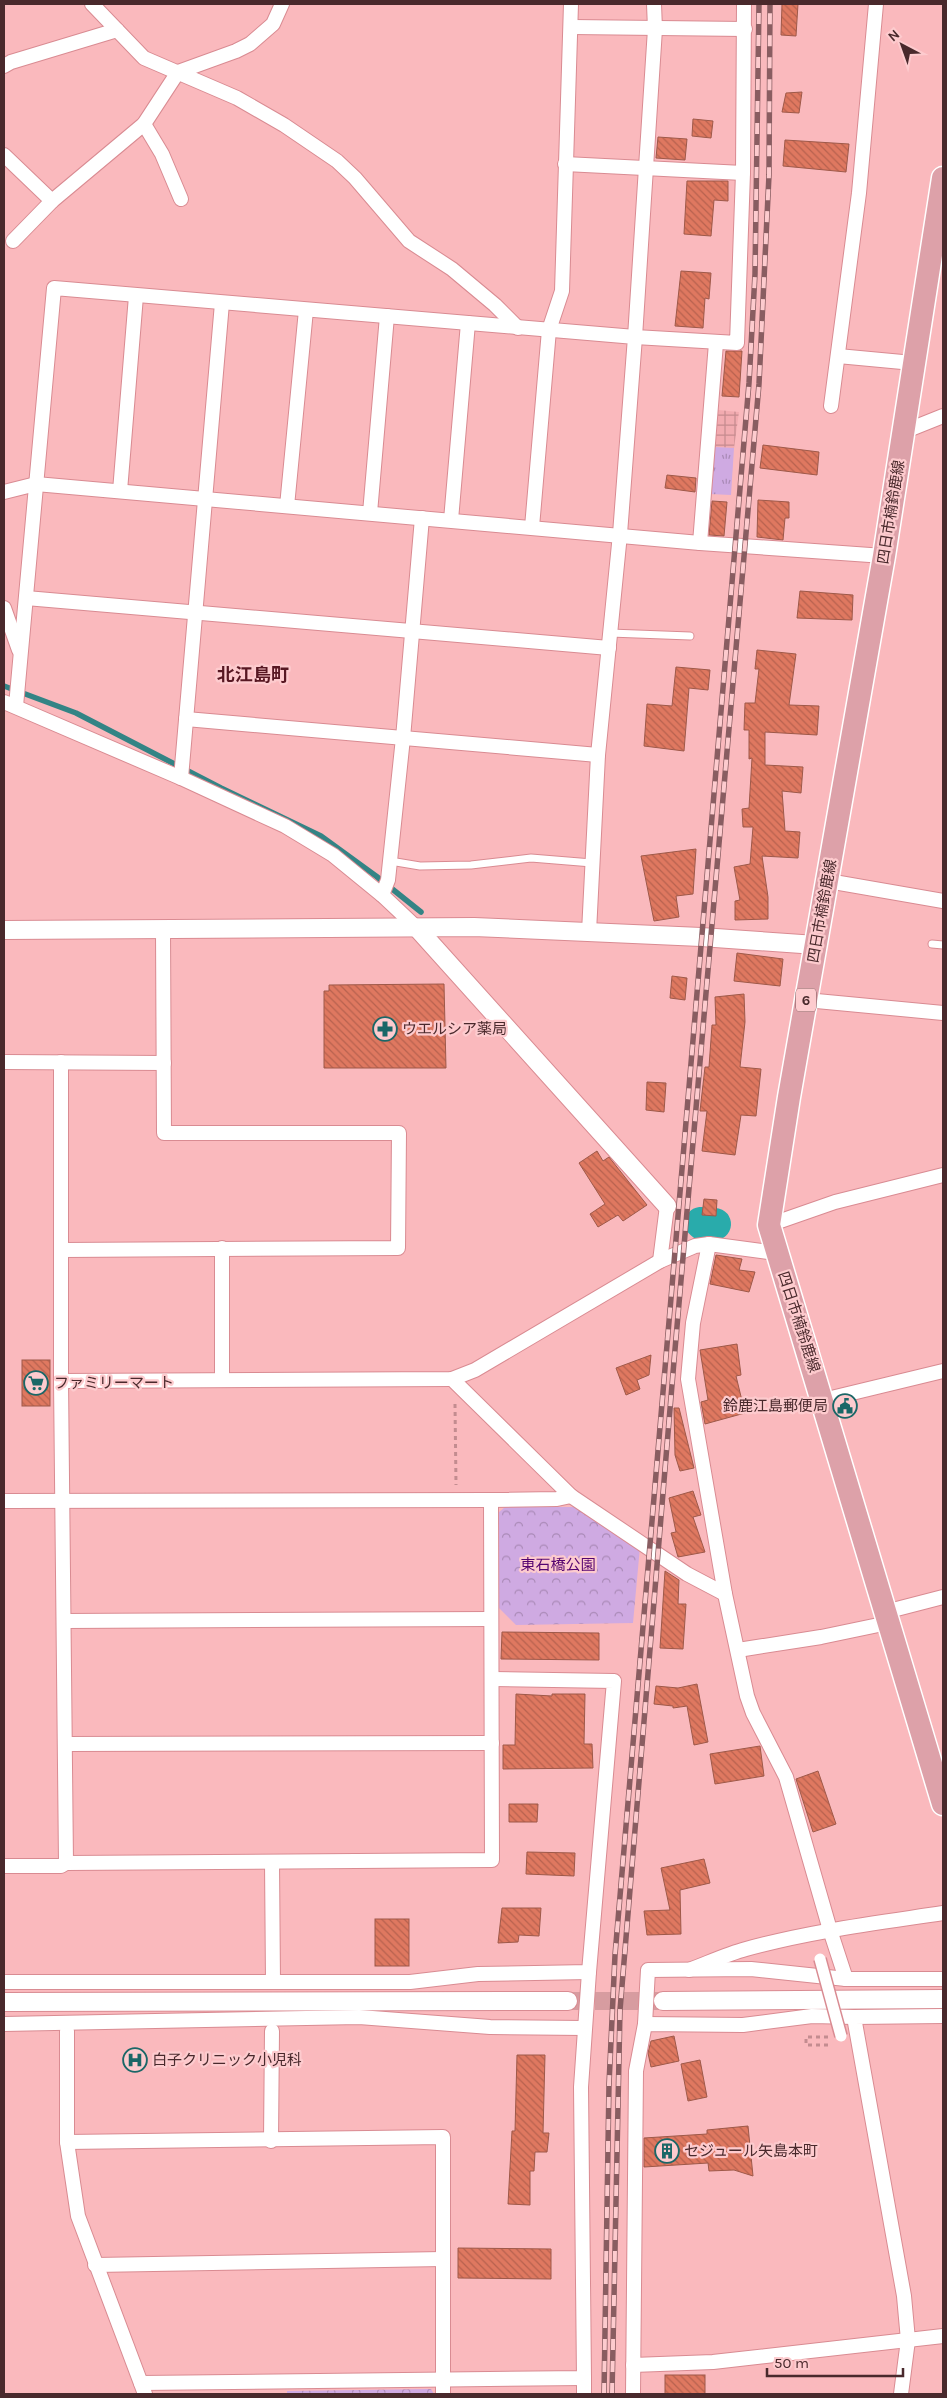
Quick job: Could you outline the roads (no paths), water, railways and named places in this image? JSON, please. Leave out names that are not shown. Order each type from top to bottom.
[{"type":"main road","name":"四日市楠鈴鹿線","points":[[943,178],[884,556],[806,1000],[769,1225],[943,1804]]},
{"type":"street","points":[[92,4],[144,58],[237,98],[284,125],[337,161],[355,178],[409,241],[452,269],[495,305],[518,328]]},
{"type":"street","points":[[12,241],[52,201],[144,124],[178,72],[250,44],[273,24],[282,4]]},
{"type":"street","points":[[532,527],[549,330],[562,291],[565,164],[572,27],[571,4]]},
{"type":"street","points":[[589,932],[598,755],[620,534],[647,168],[655,29],[654,4]]},
{"type":"street","points":[[660,1261],[668,1206],[417,928],[385,888],[285,826],[13,698],[26,598],[54,288],[518,328],[738,344],[743,173],[744,4]]},
{"type":"street","points":[[831,406],[859,193],[876,4]]},
{"type":"street","points":[[572,27],[745,29]]},
{"type":"street","points":[[4,66],[11,62],[117,30]]},
{"type":"street","points":[[144,124],[162,154],[181,199]]},
{"type":"street","points":[[4,155],[52,201]]},
{"type":"street","points":[[565,164],[743,173]]},
{"type":"street","points":[[120,492],[136,296]]},
{"type":"street","points":[[181,778],[222,303]]},
{"type":"street","points":[[287,506],[306,310]]},
{"type":"street","points":[[370,513],[387,316]]},
{"type":"street","points":[[451,520],[468,323]]},
{"type":"street","points":[[700,542],[716,343]]},
{"type":"street","points":[[838,356],[913,363]]},
{"type":"street","points":[[903,432],[943,416]]},
{"type":"street","points":[[4,492],[36,484],[700,542],[884,556]]},
{"type":"street","points":[[385,888],[390,862],[403,738],[422,518]]},
{"type":"street","points":[[26,598],[609,648]]},
{"type":"street","points":[[4,608],[20,653]]},
{"type":"street","points":[[186,719],[598,755]]},
{"type":"street","points":[[828,881],[943,901]]},
{"type":"street","points":[[4,930],[417,928],[589,932],[816,945]]},
{"type":"street","points":[[63,1250],[398,1248],[399,1133],[164,1133],[163,930]]},
{"type":"street","points":[[806,1000],[943,1013]]},
{"type":"street","points":[[4,1062],[164,1063]]},
{"type":"street","points":[[62,1062],[63,1250],[61,1381],[65,1621],[66,1863]]},
{"type":"street","points":[[769,1225],[835,1202],[943,1175]]},
{"type":"street","points":[[61,1381],[453,1380],[475,1370],[660,1261],[695,1246],[709,1244],[776,1252]]},
{"type":"street","points":[[709,1244],[693,1323],[688,1379],[725,1594],[747,1696],[753,1713],[786,1777],[846,1979]]},
{"type":"street","points":[[222,1248],[222,1380]]},
{"type":"street","points":[[823,1400],[943,1371]]},
{"type":"street","points":[[453,1380],[571,1496],[687,1574],[725,1594]]},
{"type":"street","points":[[4,1501],[491,1500],[557,1499],[571,1496]]},
{"type":"street","points":[[4,1866],[61,1866],[66,1863],[492,1860],[491,1500]]},
{"type":"street","points":[[738,1650],[887,1618],[943,1597]]},
{"type":"street","points":[[65,1621],[491,1619]]},
{"type":"street","points":[[492,1679],[614,1681],[584,2028],[581,2087],[584,2394]]},
{"type":"street","points":[[65,1744],[492,1743]]},
{"type":"street","points":[[272,1862],[273,1982]]},
{"type":"street","points":[[689,1970],[744,1949],[830,1930],[943,1913]]},
{"type":"street","points":[[820,1959],[839,2040]]},
{"type":"street","points":[[633,2394],[636,2071],[645,2024],[648,1970],[751,1969],[846,1979],[943,1978]]},
{"type":"street","points":[[4,1982],[410,1982],[478,1974],[589,1972]]},
{"type":"street","points":[[663,2001],[943,1999]]},
{"type":"street","points":[[4,2002],[568,2001]]},
{"type":"street","points":[[645,2024],[743,2025],[812,2016],[943,2016]]},
{"type":"street","points":[[4,2024],[360,2017],[490,2028],[584,2028]]},
{"type":"street","points":[[854,2017],[897,2253],[908,2340],[902,2394]]},
{"type":"street","points":[[67,2031],[67,2142],[78,2216],[143,2389],[443,2380],[584,2378]]},
{"type":"street","points":[[272,2031],[272,2140]]},
{"type":"street","points":[[67,2142],[443,2138],[443,2394]]},
{"type":"street","points":[[95,2265],[443,2259]]},
{"type":"street","points":[[633,2365],[713,2362],[943,2336]]},
{"type":"lane","points":[[610,633],[690,636]]},
{"type":"lane","points":[[390,862],[420,866],[471,865],[531,858],[592,863]]},
{"type":"lane","points":[[932,944],[943,945]]},
{"type":"waterway","points":[[4,686],[76,713],[221,788],[321,836],[421,912]]},
{"type":"waterway","points":[[701,1223],[706,1227],[715,1224]]},
{"type":"tunnel","points":[[568,2001],[663,2001]]},
{"type":"railway","points":[[604,2394],[609,2084],[615,1955],[749,383],[755,274],[759,4]]},
{"type":"railway","points":[[612,2394],[620,2010],[759,384],[769,175],[770,4]]},
{"type":"place","name":"ウエルシア薬局","points":[[385,1029]]},
{"type":"place","name":"ファミリーマート","points":[[36,1383]]},
{"type":"place","name":"鈴鹿江島郵便局","points":[[845,1406]]},
{"type":"place","name":"白子クリニック小児科","points":[[135,2060]]},
{"type":"place","name":"セジュール矢島本町","points":[[667,2151]]},
{"type":"district","name":"北江島町","points":[[253,675]]},
{"type":"park label","name":"東石橋公園","points":[[558,1565]]}]
